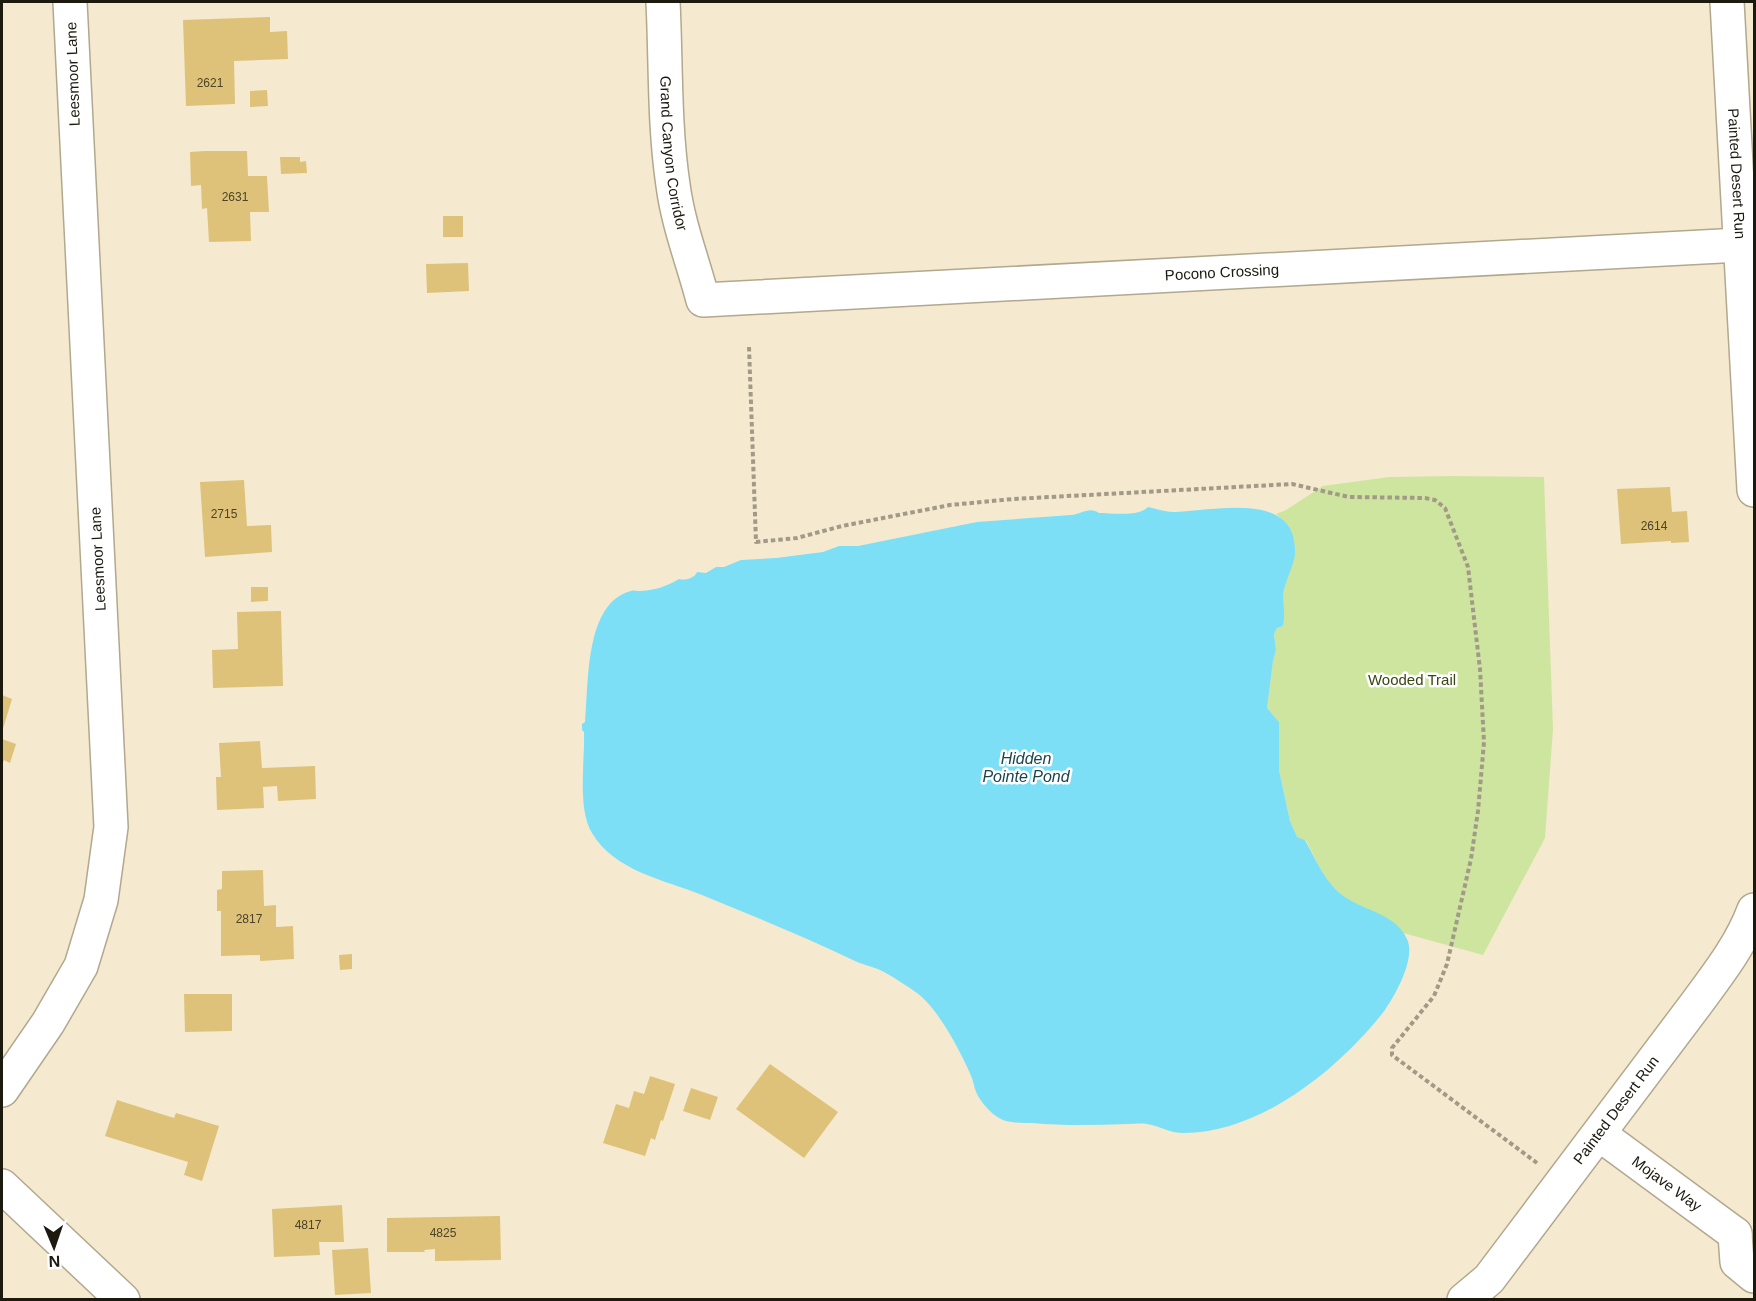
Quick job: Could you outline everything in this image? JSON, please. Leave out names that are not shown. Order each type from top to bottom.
[{"type":"street","name":"Leesmoor Lane","points":[[2,1090],[48,1023],[81,966],[101,900],[111,827],[70,2]]},
{"type":"street","name":"Grand Canyon Corridor","points":[[663,2],[673,185],[703,300]]},
{"type":"street","name":"Painted Desert Run","points":[[1727,2],[1755,490]]},
{"type":"street","name":"Pocono Crossing","points":[[703,300],[1740,245]]},
{"type":"street","name":"Painted Desert Run","points":[[1464,1299],[1490,1279],[1599,1134],[1724,965],[1746,930],[1755,910]]},
{"type":"street","name":"Mojave Way","points":[[1599,1134],[1745,1231],[1737,1262],[1755,1276]]},
{"type":"street","points":[[2,1186],[123,1299]]},
{"type":"path","points":[[749,347],[756,542],[797,538],[842,526],[950,505],[1013,499],[1292,484],[1349,497],[1425,498],[1435,500],[1445,508],[1468,567],[1475,616],[1483,701],[1484,742],[1479,800],[1471,859],[1447,964],[1434,996],[1392,1048],[1392,1055],[1545,1169]]},
{"type":"green space","name":"Wooded Trail","points":[[1389,477],[1544,477],[1553,729],[1545,838],[1483,955],[1403,933],[1390,921],[1352,902],[1332,886],[1306,840],[1297,838],[1290,821],[1279,770],[1279,722],[1267,708],[1276,650],[1274,634],[1277,628],[1283,626],[1284,592],[1295,543],[1292,534],[1276,514],[1323,486]]},
{"type":"water","name":"Hidden Pointe Pond","points":[[1148,507],[1175,512],[1229,508],[1267,511],[1281,519],[1291,531],[1295,554],[1284,590],[1283,626],[1277,628],[1274,634],[1276,650],[1267,708],[1279,722],[1279,770],[1290,821],[1297,837],[1305,840],[1333,886],[1353,902],[1388,918],[1402,931],[1409,947],[1404,976],[1385,1010],[1367,1032],[1322,1074],[1270,1109],[1242,1122],[1213,1130],[1184,1133],[1145,1124],[1056,1125],[1006,1121],[990,1111],[980,1100],[968,1068],[949,1032],[933,1009],[917,993],[897,979],[881,970],[702,895],[641,873],[613,857],[592,833],[587,823],[583,798],[584,732],[582,724],[585,722],[589,667],[597,628],[605,611],[616,599],[631,591],[660,588],[679,579],[690,578],[697,572],[706,573],[716,567],[724,567],[741,560],[823,552],[839,546],[858,546],[977,522],[1071,515],[1089,510],[1099,513],[1132,513]]},
{"type":"building","points":[[270,17],[270,32],[287,31],[288,59],[234,61],[235,104],[186,106],[183,20]]},
{"type":"building","points":[[267,90],[268,106],[250,107],[250,91]]},
{"type":"building","points":[[247,151],[248,176],[267,176],[269,212],[250,212],[251,241],[209,242],[207,208],[202,209],[201,185],[191,186],[190,152]]},
{"type":"building","points":[[280,157],[300,157],[300,162],[306,161],[307,173],[281,174]]},
{"type":"building","points":[[443,216],[463,216],[463,237],[443,237]]},
{"type":"building","points":[[468,263],[469,291],[427,293],[426,264]]},
{"type":"building","points":[[244,480],[247,526],[271,525],[272,552],[205,557],[200,482]]},
{"type":"building","points":[[1670,487],[1672,512],[1687,511],[1689,542],[1621,544],[1617,489]]},
{"type":"building","points":[[251,587],[268,587],[268,601],[251,602]]},
{"type":"building","points":[[281,611],[283,686],[213,688],[212,650],[238,649],[237,612]]},
{"type":"building","points":[[2,695],[12,699],[2,732]]},
{"type":"building","points":[[2,739],[16,744],[10,763],[4,760],[2,765]]},
{"type":"building","points":[[260,741],[262,768],[315,766],[316,799],[278,801],[277,786],[263,787],[264,808],[217,810],[216,777],[221,777],[219,743]]},
{"type":"building","points":[[263,870],[264,906],[276,905],[276,927],[293,926],[294,959],[260,961],[260,955],[221,956],[221,911],[217,911],[217,890],[222,889],[222,871]]},
{"type":"building","points":[[352,954],[352,969],[340,970],[339,955]]},
{"type":"building","points":[[184,994],[232,994],[232,1031],[185,1032]]},
{"type":"building","points":[[770,1064],[838,1112],[804,1158],[736,1109]]},
{"type":"building","points":[[650,1076],[675,1084],[663,1121],[661,1120],[655,1140],[651,1138],[645,1156],[603,1143],[616,1104],[629,1108],[634,1091],[644,1094]]},
{"type":"building","points":[[691,1088],[718,1097],[710,1120],[683,1111]]},
{"type":"building","points":[[117,1100],[174,1118],[176,1113],[219,1126],[202,1181],[184,1175],[188,1162],[105,1136]]},
{"type":"building","points":[[342,1205],[344,1242],[319,1242],[320,1255],[274,1257],[272,1209]]},
{"type":"building","points":[[500,1216],[501,1260],[435,1261],[435,1249],[424,1250],[425,1252],[387,1252],[387,1218]]},
{"type":"building","points":[[368,1248],[371,1293],[335,1295],[332,1250]]}]
